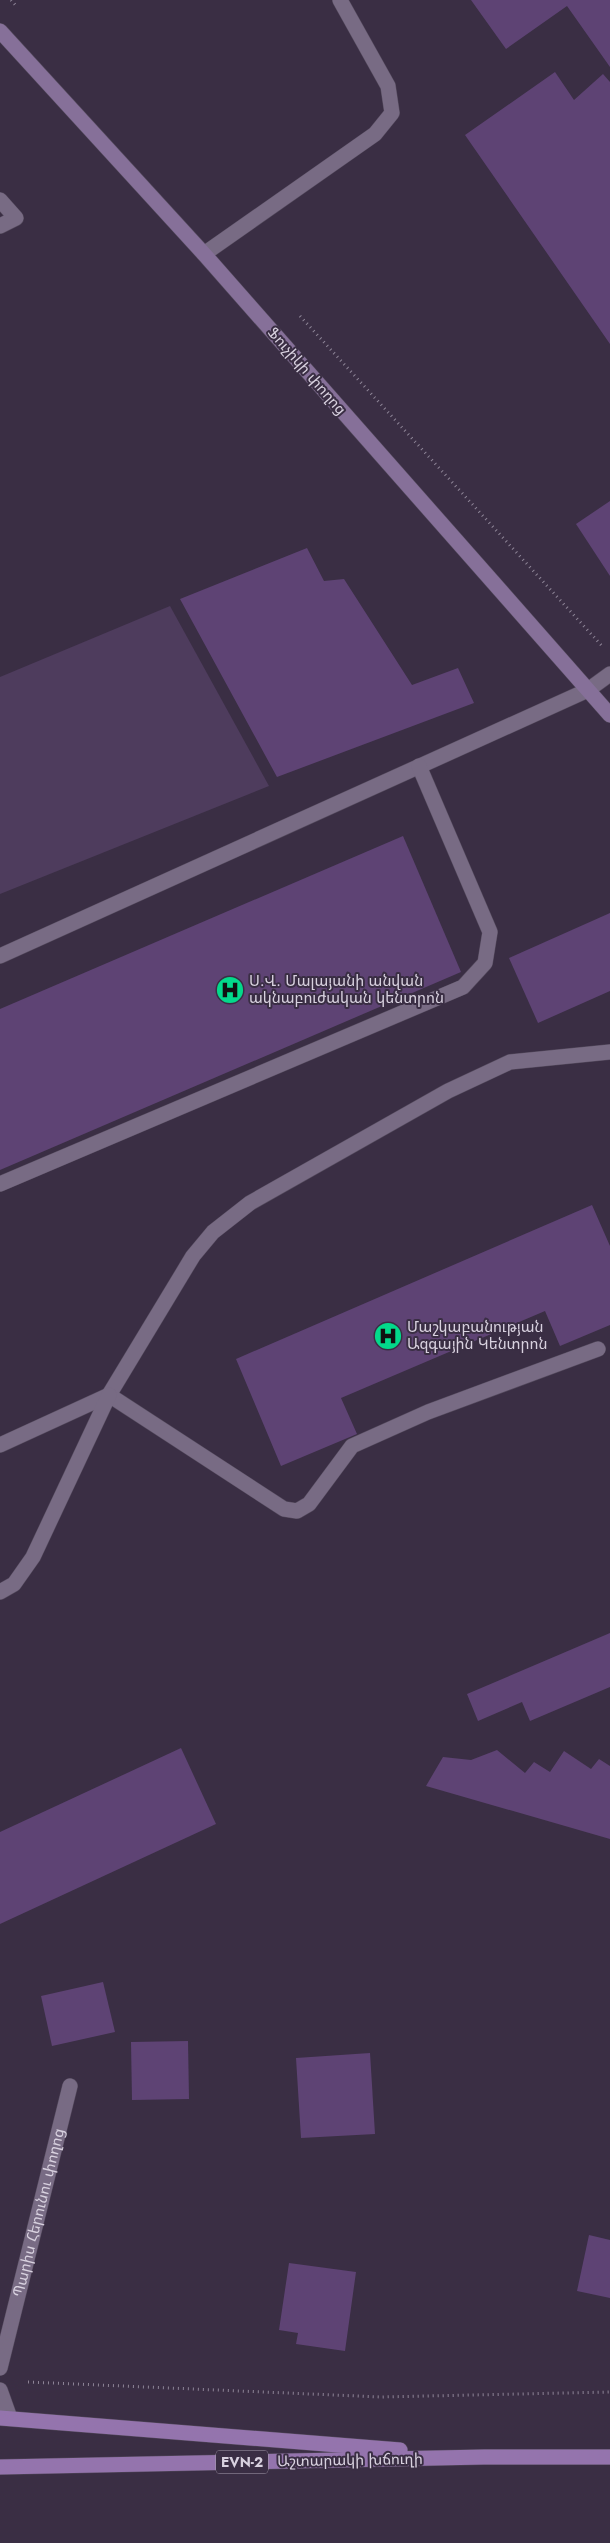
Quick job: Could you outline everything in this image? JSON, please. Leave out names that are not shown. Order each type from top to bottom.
[{"type":"main road","points":[[5,2418],[484,2457]]},
{"type":"main road","name":"Աշտարակի խճուղի","points":[[0,2467],[484,2457],[610,2457]]},
{"type":"street","points":[[204,254],[375,134],[392,113],[388,86],[340,0]]},
{"type":"street","name":"Ֆուչիկի փողոց","points":[[0,32],[204,254],[610,715]]},
{"type":"street","points":[[0,200],[16,218],[0,226]]},
{"type":"street","points":[[0,956],[588,690],[610,674]]},
{"type":"street","points":[[0,1184],[463,987],[485,963],[490,932],[420,766]]},
{"type":"street","points":[[0,1592],[14,1584],[33,1557],[109,1394],[193,1256],[213,1232],[250,1203],[448,1091],[510,1062],[610,1052]]},
{"type":"street","points":[[109,1394],[284,1509],[297,1511],[309,1504],[352,1446],[428,1412],[598,1349]]},
{"type":"street","points":[[0,1445],[109,1394]]},
{"type":"street","name":"Պարիս Հերունու փողոց","points":[[0,2368],[70,2086]]},
{"type":"street","points":[[0,2390],[5,2418]]},
{"type":"path","points":[[11,0],[18,7]]},
{"type":"path","points":[[294,309],[603,648]]},
{"type":"path","points":[[20,2382],[381,2397],[610,2392]]},
{"type":"shaded area","points":[[170,606],[269,786],[0,894],[0,677]]},
{"type":"building","points":[[471,0],[610,0],[610,67],[567,6],[506,49]]},
{"type":"building","points":[[555,72],[574,100],[603,74],[610,82],[610,344],[465,135]]},
{"type":"building","points":[[610,501],[610,576],[576,524]]},
{"type":"building","points":[[307,548],[324,581],[344,579],[412,685],[458,668],[474,703],[277,777],[180,599]]},
{"type":"building","name":"Ս.Վ. Մալայանի անվան ակնաբուժական կենտրոն","points":[[403,836],[461,972],[0,1170],[0,1009]]},
{"type":"building","points":[[610,913],[610,991],[538,1023],[509,958]]},
{"type":"building","name":"Մաշկաբանության Ազգային Կենտրոն","points":[[592,1205],[610,1246],[610,1325],[560,1346],[545,1311],[341,1398],[357,1434],[281,1466],[236,1359]]},
{"type":"building","points":[[610,1633],[610,1687],[530,1721],[522,1702],[478,1721],[467,1694]]},
{"type":"building","points":[[181,1748],[216,1824],[0,1924],[0,1832]]},
{"type":"building","points":[[497,1750],[525,1773],[534,1762],[550,1772],[564,1751],[591,1769],[599,1759],[610,1766],[610,1839],[426,1786],[443,1757],[471,1760]]},
{"type":"building","points":[[103,1982],[115,2032],[52,2046],[41,1996]]},
{"type":"building","points":[[188,2041],[189,2099],[132,2100],[131,2042]]},
{"type":"building","points":[[370,2053],[375,2134],[301,2138],[296,2058]]},
{"type":"building","points":[[589,2235],[610,2240],[610,2298],[577,2291]]},
{"type":"building","points":[[289,2263],[356,2272],[345,2351],[296,2344],[298,2333],[279,2330]]},
{"type":"place","name":"Ս.Վ. Մալայանի անվան ակնաբուժական կենտրոն","points":[[230,990]]},
{"type":"place","name":"Մաշկաբանության Ազգային Կենտրոն","points":[[388,1336]]}]
